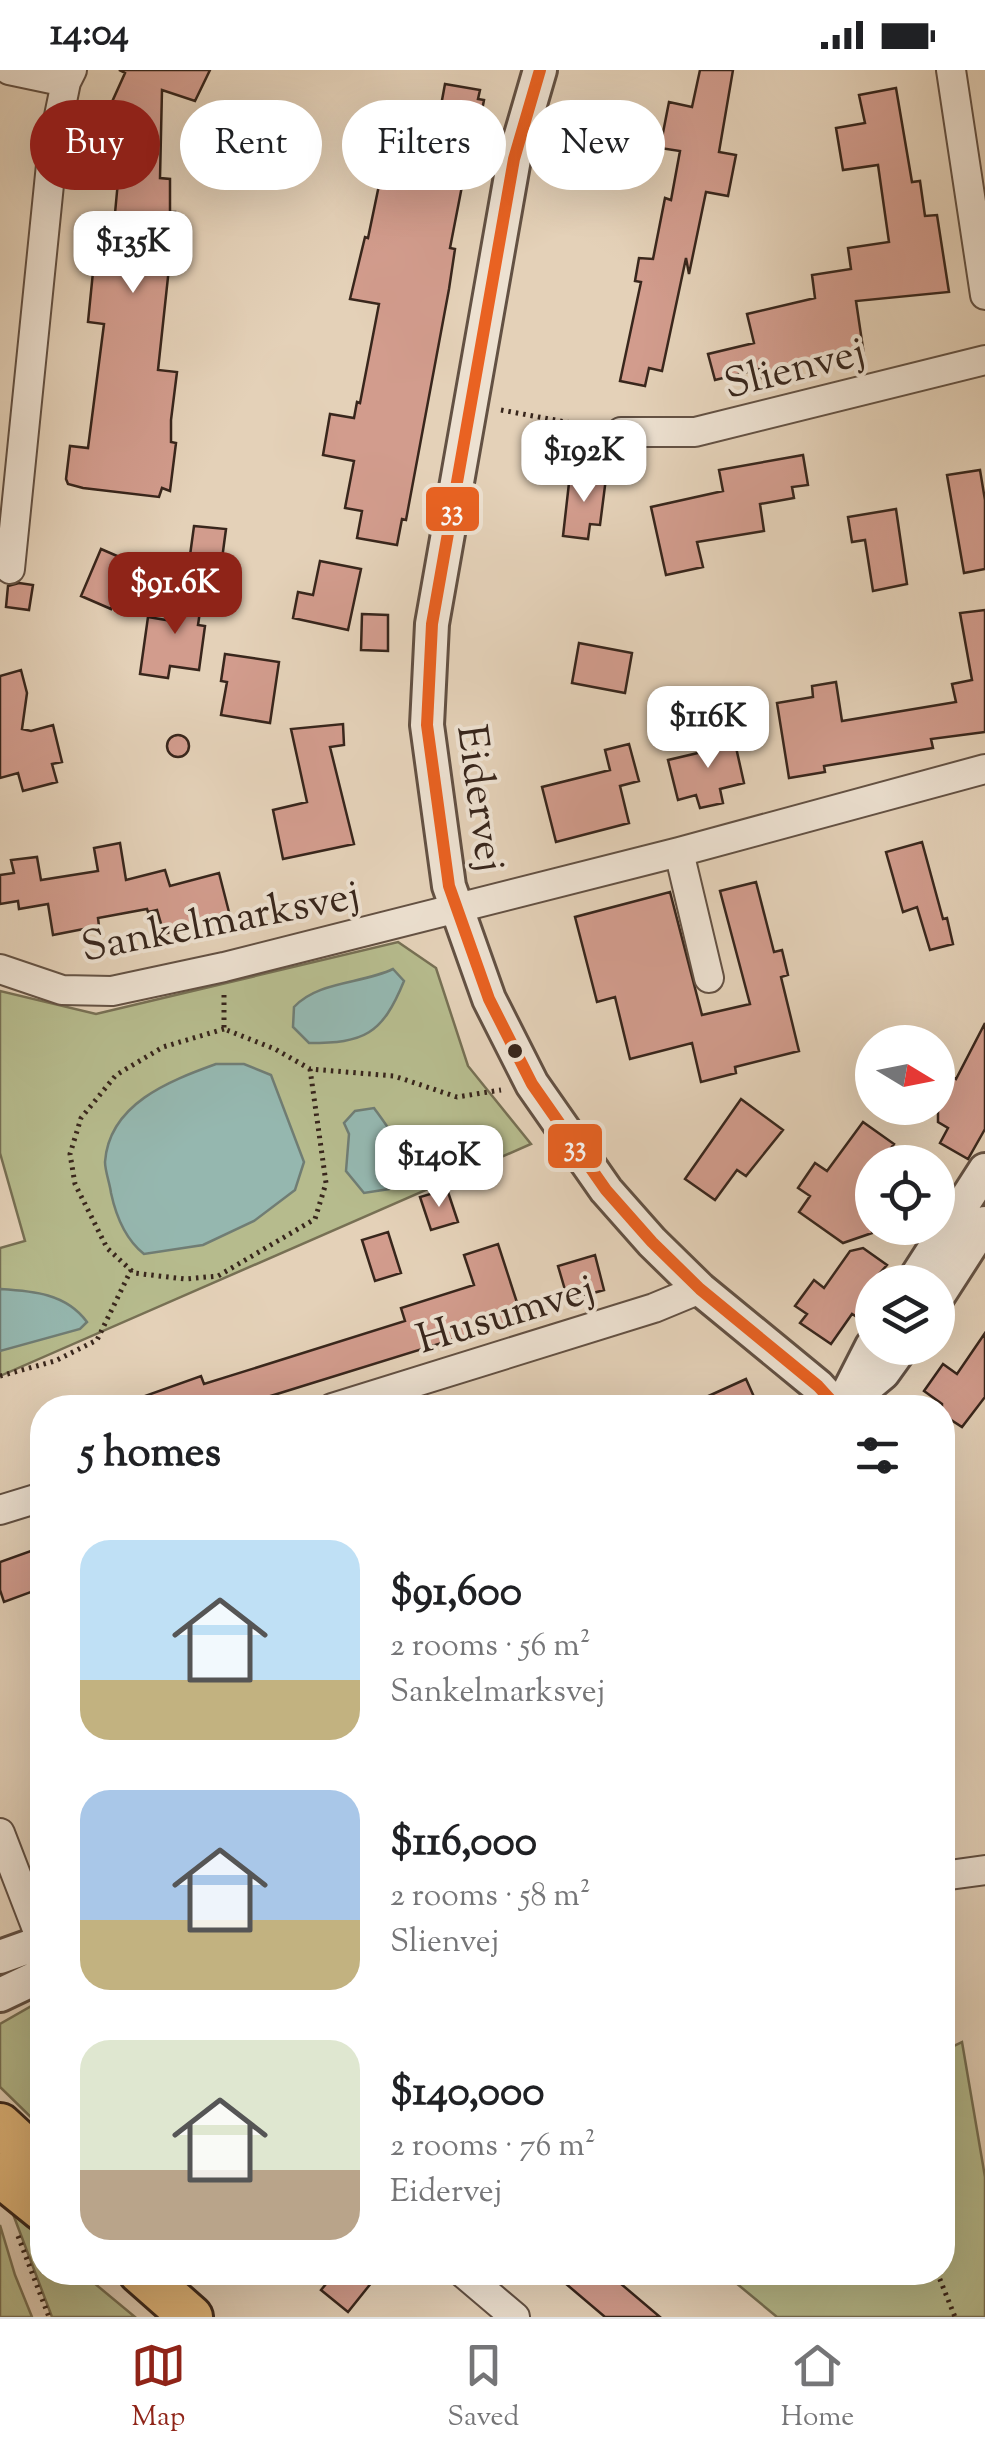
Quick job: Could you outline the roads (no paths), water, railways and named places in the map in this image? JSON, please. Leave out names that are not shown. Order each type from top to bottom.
[{"type":"main road","points":[[0,2125],[23,2177]]},
{"type":"main road","points":[[154,2285],[190,2317]]},
{"type":"street","points":[[9,70],[69,76],[53,145],[10,568]]},
{"type":"street","name":"Eidervej","points":[[540,70],[514,160],[432,624],[427,725],[446,869],[467,945],[488,999],[532,1084],[606,1190],[700,1289],[827,1395]]},
{"type":"street","points":[[951,70],[985,295]]},
{"type":"street","name":"Slienvej","points":[[620,432],[695,432],[985,360]]},
{"type":"street","points":[[457,908],[985,768]]},
{"type":"street","points":[[678,852],[709,978]]},
{"type":"street","name":"Sankelmarksvej","points":[[0,969],[62,990],[112,991],[457,908]]},
{"type":"street","points":[[924,1265],[985,1170]]},
{"type":"street","points":[[955,1270],[985,1223]]},
{"type":"street","name":"Husumvej","points":[[374,1395],[654,1308],[700,1289]]},
{"type":"street","points":[[847,1395],[862,1365]]},
{"type":"street","points":[[856,1395],[889,1365]]},
{"type":"street","points":[[0,1510],[30,1501]]},
{"type":"street","points":[[0,1833],[30,1911]]},
{"type":"street","points":[[955,1874],[985,1870]]},
{"type":"street","points":[[0,1957],[30,1946]]},
{"type":"street","points":[[0,1995],[30,1981]]},
{"type":"street","points":[[480,2285],[515,2317]]},
{"type":"water","points":[[393,969],[404,981],[388,1013],[369,1032],[344,1041],[309,1043],[293,1027],[294,1007],[315,992]]},
{"type":"water","points":[[216,1064],[244,1064],[271,1075],[304,1162],[295,1190],[254,1221],[203,1245],[144,1254],[127,1234],[116,1210],[105,1166],[109,1142],[117,1125],[144,1098],[179,1078]]},
{"type":"water","points":[[374,1108],[394,1137],[398,1166],[389,1189],[364,1193],[346,1171],[349,1134],[344,1123],[355,1111]]},
{"type":"water","points":[[0,1289],[59,1299],[87,1322],[80,1329],[0,1351]]}]
